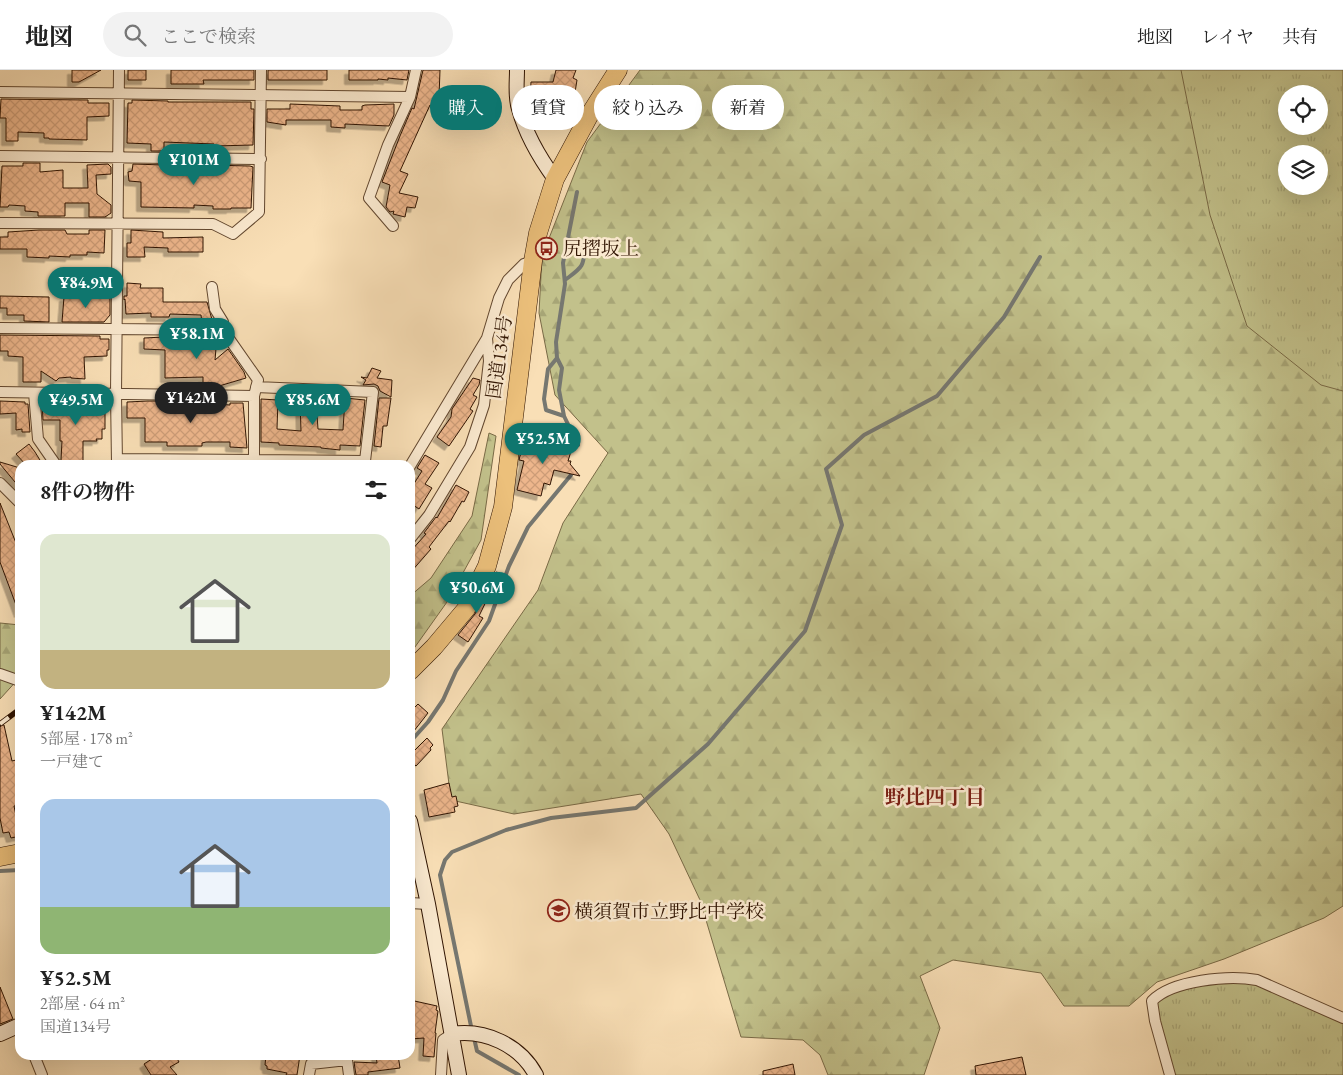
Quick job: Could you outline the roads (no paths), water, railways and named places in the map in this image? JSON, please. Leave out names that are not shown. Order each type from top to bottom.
[{"type":"highway","name":"国道134号","points":[[415,666],[466,609],[487,566],[503,507],[538,233],[555,179],[590,114],[618,70]]},
{"type":"highway","points":[[0,857],[15,854]]},
{"type":"street","points":[[117,460],[116,328],[119,70]]},
{"type":"street","points":[[0,223],[213,224],[233,234],[259,212],[261,70]]},
{"type":"street","points":[[393,226],[369,198],[388,145],[410,97],[416,70]]},
{"type":"street","points":[[517,70],[518,108],[532,145],[555,179]]},
{"type":"street","points":[[0,92],[410,97]]},
{"type":"street","points":[[0,156],[261,159]]},
{"type":"street","points":[[414,460],[487,338],[499,298],[508,280],[524,264],[533,261]]},
{"type":"street","points":[[212,287],[215,309],[224,330],[258,380],[255,392],[254,460]]},
{"type":"street","points":[[0,328],[224,330]]},
{"type":"street","points":[[415,533],[430,515],[470,447],[484,405],[490,361],[487,338]]},
{"type":"street","points":[[0,392],[116,394],[373,392],[365,460]]},
{"type":"street","points":[[34,393],[38,439],[53,460]]},
{"type":"street","points":[[0,483],[15,498]]},
{"type":"street","points":[[0,674],[15,679]]},
{"type":"street","points":[[415,844],[428,904],[459,1075]]},
{"type":"street","points":[[415,903],[428,904]]},
{"type":"street","points":[[1170,1075],[1155,1021],[1152,1001],[1158,994],[1187,984],[1245,978],[1257,980],[1343,1018]]},
{"type":"street","points":[[0,1034],[15,1027]]},
{"type":"street","points":[[441,1075],[443,1040],[452,1034],[473,1033],[501,1041],[518,1052],[536,1075]]},
{"type":"street","points":[[36,1060],[42,1075]]},
{"type":"street","points":[[309,1075],[311,1064],[347,1060],[349,1075]]},
{"type":"waterway","points":[[577,192],[563,263],[565,284],[556,342],[557,358],[548,369],[544,399],[546,410],[564,416],[578,445]]},
{"type":"waterway","points":[[565,280],[578,270],[584,258],[584,246],[569,239]]},
{"type":"waterway","points":[[472,1031],[440,875],[445,860],[452,852],[506,830],[551,818],[636,808],[708,744],[805,631],[842,525],[826,469],[864,435],[937,396],[1004,317],[1040,257]]},
{"type":"waterway","points":[[557,358],[562,368],[559,390],[564,416]]},
{"type":"waterway","points":[[415,736],[428,722],[443,700],[456,671],[489,621],[509,566],[528,527],[571,475]]},
{"type":"waterway","points":[[0,871],[15,870]]},
{"type":"waterway","points":[[474,1038],[477,1051],[519,1075]]},
{"type":"railway","points":[[0,724],[15,713]]},
{"type":"place","name":"尻摺坂上","points":[[547,248]]},
{"type":"place","name":"横須賀市立野比中学校","points":[[558,911]]},
{"type":"district","name":"野比四丁目","points":[[935,797]]}]
